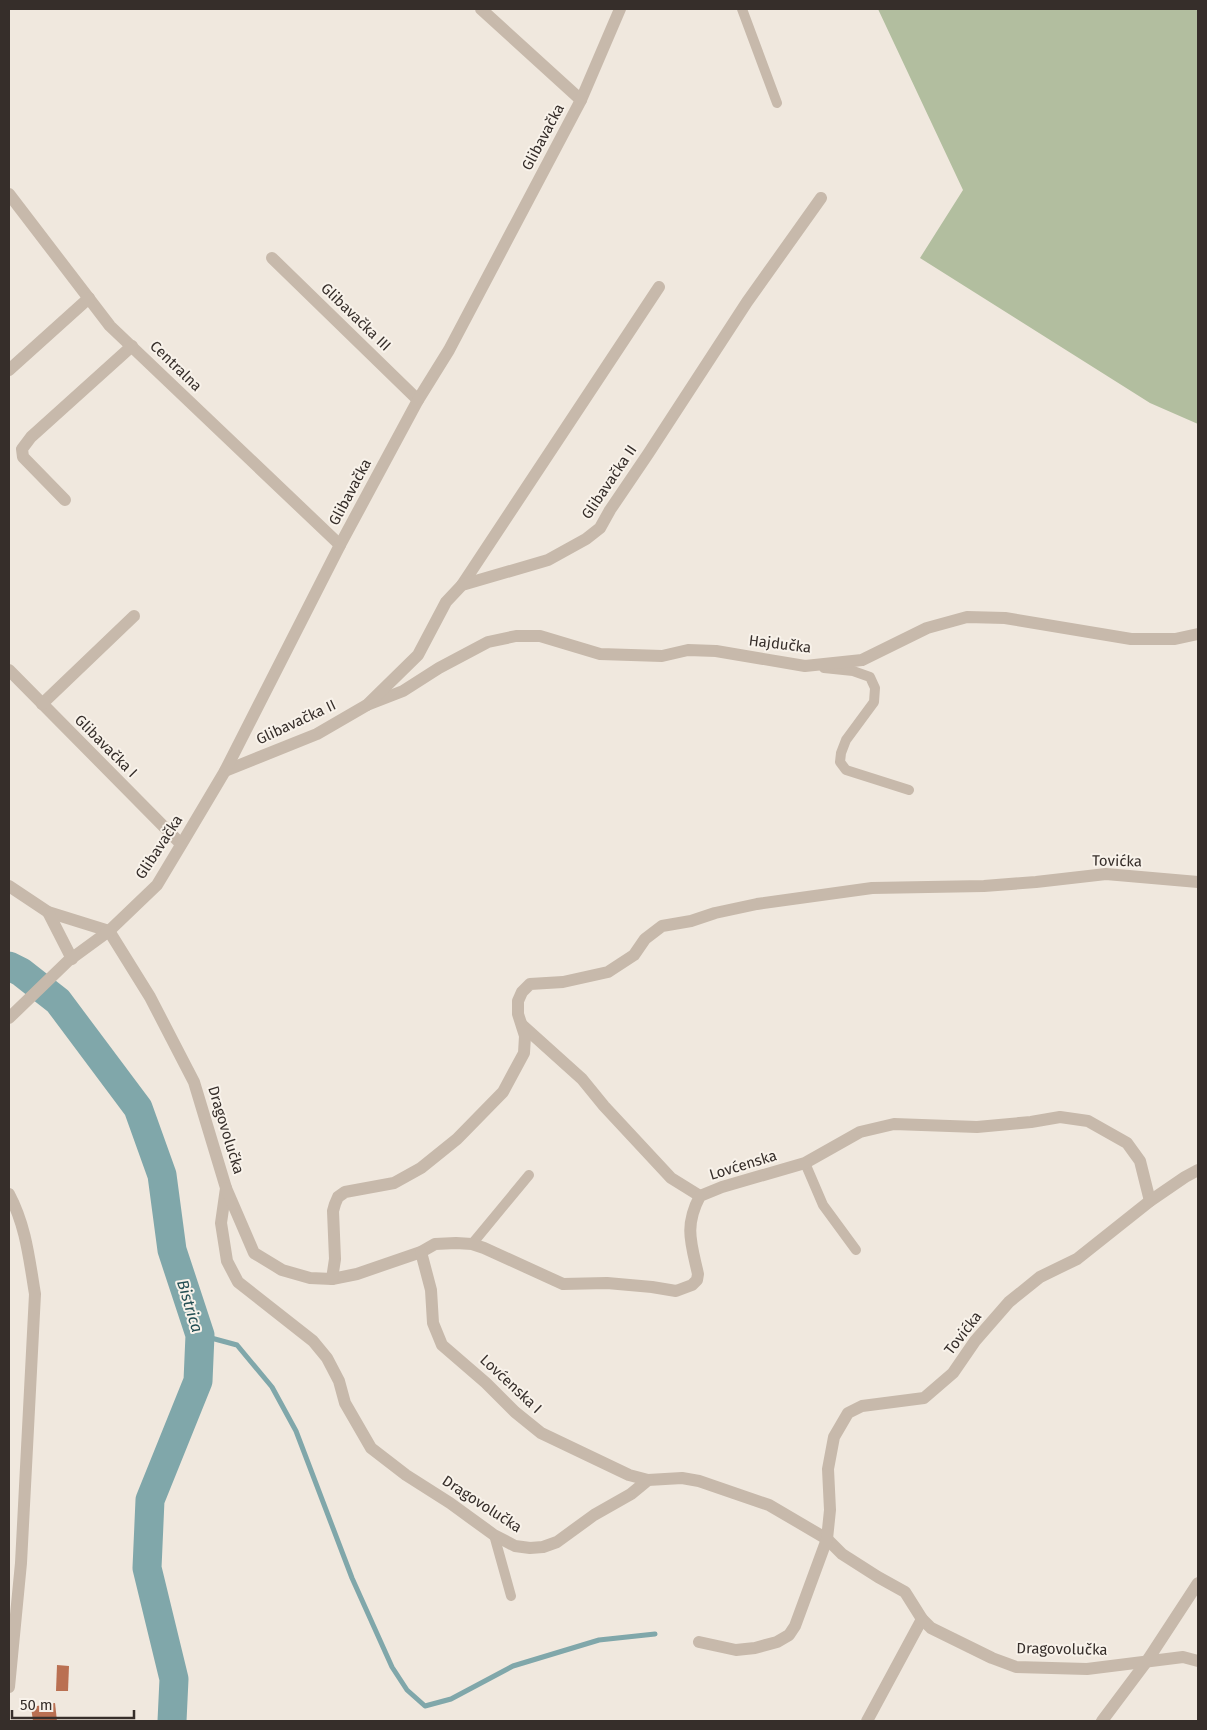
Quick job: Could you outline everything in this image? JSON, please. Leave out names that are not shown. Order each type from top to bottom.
[{"type":"street","points":[[481,9],[581,100]]},
{"type":"street","name":"Glibavačka","points":[[9,1018],[70,960],[109,932],[157,885],[224,771],[340,545],[418,400],[449,350],[581,100],[620,9]]},
{"type":"street","name":"Glibavačka II","points":[[224,771],[317,734],[367,705],[418,655],[446,602],[462,585],[548,560],[586,539],[600,528],[747,302],[821,198]]},
{"type":"street","name":"Centralna","points":[[10,200],[110,326],[340,545]]},
{"type":"street","name":"Glibavačka III","points":[[272,258],[418,400]]},
{"type":"street","points":[[462,585],[659,287]]},
{"type":"street","points":[[9,370],[88,298]]},
{"type":"street","points":[[65,500],[23,457],[22,449],[31,436],[132,346]]},
{"type":"street","points":[[42,704],[134,616]]},
{"type":"street","name":"Hajdučka","points":[[367,705],[403,691],[439,668],[488,642],[516,636],[540,636],[600,654],[662,656],[688,650],[716,651],[806,666],[862,660],[927,628],[967,617],[1005,618],[1131,640],[1175,639],[1198,634]]},
{"type":"street","name":"Glibavačka I","points":[[9,670],[181,844]]},
{"type":"street","name":"Tovićka","points":[[332,1279],[336,1260],[333,1211],[338,1197],[345,1192],[357,1189],[394,1183],[421,1168],[457,1139],[503,1092],[524,1053],[525,1036],[518,1014],[518,1001],[522,992],[530,984],[563,982],[608,972],[634,955],[645,939],[662,926],[691,921],[715,913],[757,904],[872,888],[984,886],[1106,874],[1198,882]]},
{"type":"street","points":[[9,886],[48,912],[109,932]]},
{"type":"street","points":[[48,912],[70,960]]},
{"type":"street","name":"Dragovolučka","points":[[109,932],[150,997],[194,1082],[226,1188],[221,1222],[227,1261],[238,1282],[313,1342],[327,1358],[339,1381],[345,1403],[372,1448],[406,1475],[450,1503],[494,1535],[516,1546],[543,1547],[557,1542],[594,1514],[631,1494],[648,1480],[682,1478],[699,1481],[769,1505],[827,1539],[842,1554],[905,1592],[930,1628],[992,1658],[1016,1667],[1087,1669],[1183,1657],[1198,1661]]},
{"type":"street","points":[[522,1026],[582,1079],[604,1106],[671,1178],[700,1196]]},
{"type":"street","name":"Lovćenska","points":[[226,1188],[254,1253],[282,1270],[310,1278],[332,1279],[357,1274],[421,1252],[435,1244],[456,1243],[472,1244],[563,1284],[607,1283],[676,1291],[685,1290],[697,1280],[698,1274],[689,1228],[693,1209],[700,1196],[722,1187],[805,1163],[860,1132],[894,1124],[977,1127],[1060,1117],[1088,1121],[1127,1143],[1140,1161],[1150,1201]]},
{"type":"street","name":"Tovićka","points":[[700,1642],[736,1650],[755,1648],[777,1642],[789,1635],[795,1626],[827,1539],[830,1510],[828,1469],[832,1445],[834,1437],[848,1413],[862,1406],[924,1398],[953,1373],[975,1341],[1009,1302],[1040,1277],[1077,1259],[1150,1201],[1198,1170]]},
{"type":"street","points":[[9,1194],[19,1213],[29,1252],[35,1294],[9,1687]]},
{"type":"street","name":"Lovćenska I","points":[[421,1252],[431,1290],[433,1323],[442,1345],[486,1383],[515,1412],[541,1433],[629,1475],[648,1480]]},
{"type":"street","points":[[1102,1721],[1147,1661],[1198,1584]]},
{"type":"street","points":[[866,1721],[922,1619]]},
{"type":"lane","points":[[742,9],[777,103]]},
{"type":"lane","points":[[806,666],[853,671],[870,677],[875,688],[874,702],[846,740],[840,762],[846,770],[909,790]]},
{"type":"lane","points":[[805,1163],[823,1205],[856,1250]]},
{"type":"lane","points":[[472,1244],[529,1175]]},
{"type":"lane","points":[[494,1535],[511,1596]]},
{"type":"green space","points":[[878,9],[1198,9],[1198,424],[1150,403],[920,258],[963,190]]},
{"type":"building","points":[[57,1665],[69,1666],[68,1691],[56,1691]]},
{"type":"building","points":[[55,1703],[57,1721],[33,1721],[31,1707]]},
{"type":"waterway","name":"Bistrica","points":[[9,966],[21,972],[58,1001],[138,1108],[162,1175],[172,1250],[200,1335],[198,1381],[150,1500],[147,1568],[174,1679],[172,1721]]},
{"type":"waterway","points":[[200,1335],[237,1345],[272,1387],[296,1431],[352,1578],[392,1667],[407,1690],[425,1706],[451,1699],[513,1666],[599,1640],[655,1634]]}]
